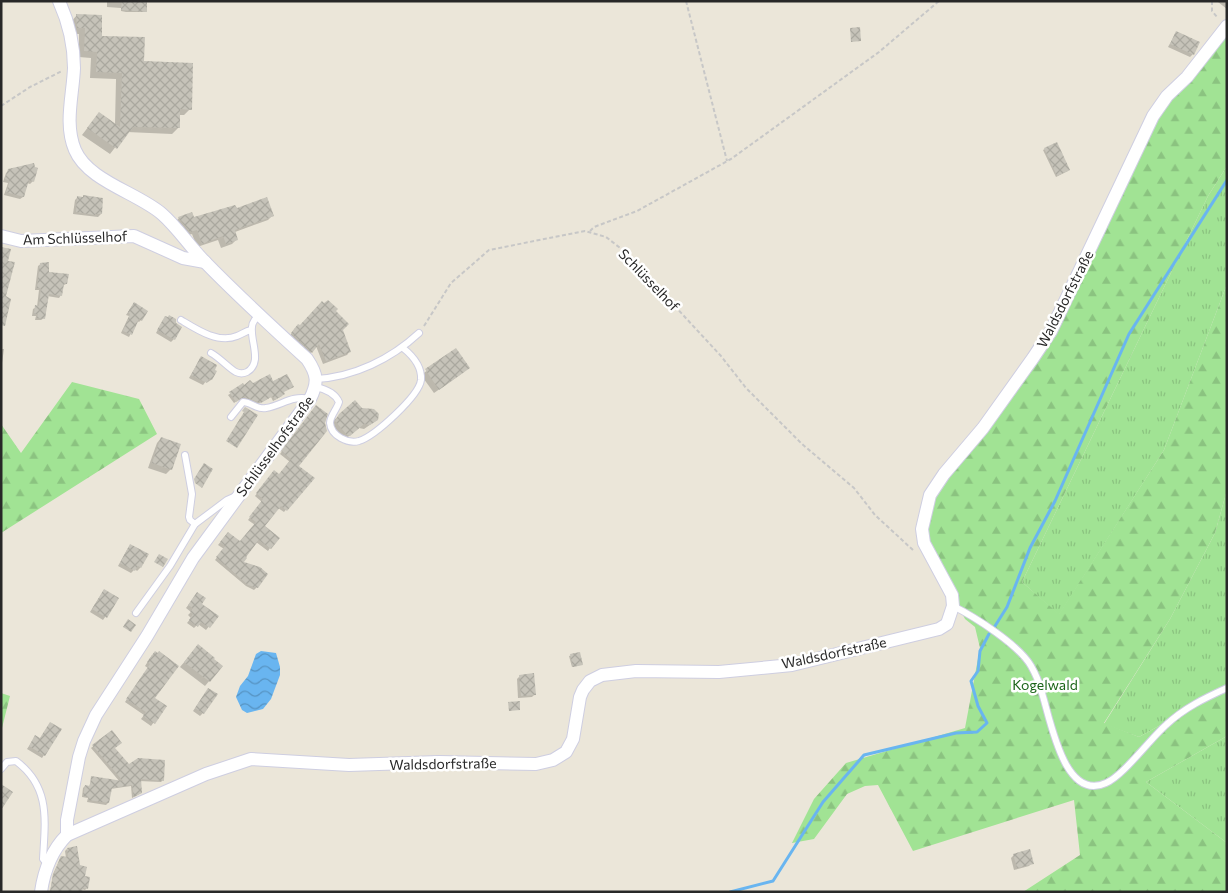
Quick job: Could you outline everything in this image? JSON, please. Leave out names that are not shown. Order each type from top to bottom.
[{"type":"street","name":"Schlüsselhofstraße","points":[[59,1],[69,34],[74,68],[70,137],[76,152],[84,164],[162,214],[205,262],[307,359],[312,367],[316,383],[310,399],[193,558],[88,729],[79,757],[67,820],[67,835]]},
{"type":"street","name":"Waldsdorfstraße","points":[[41,892],[54,851],[67,835],[206,774],[251,759],[349,765],[439,762],[536,764],[553,760],[566,752],[573,739],[583,690],[590,681],[602,674],[720,672],[792,664],[939,629],[947,624],[953,606],[952,595],[924,543],[922,529],[930,494],[944,474],[983,428],[1051,332],[1153,116],[1167,96],[1187,77],[1224,23]]},
{"type":"street","name":"Am Schlüsselhof","points":[[1,236],[21,241],[134,236],[183,258],[205,262]]},
{"type":"lane","points":[[211,353],[220,358],[234,371],[244,373],[249,371],[254,360],[255,351],[252,330],[253,322],[260,314]]},
{"type":"lane","points":[[181,320],[200,332],[216,337],[237,336],[252,330]]},
{"type":"lane","points":[[316,383],[351,373],[392,354],[403,348],[419,333]]},
{"type":"lane","points":[[316,383],[331,393],[339,402],[330,422],[336,435],[352,442],[368,437],[397,414],[420,386],[420,369],[410,353],[403,348]]},
{"type":"lane","points":[[231,417],[243,402],[264,408],[295,398],[310,399]]},
{"type":"lane","points":[[186,455],[192,494],[189,517],[195,524]]},
{"type":"lane","points":[[136,613],[170,566],[195,524],[227,500],[240,495]]},
{"type":"lane","points":[[953,606],[976,618],[1007,641],[1030,664],[1041,689],[1061,757],[1074,776],[1085,785],[1092,787],[1113,779],[1167,724],[1191,705],[1227,688]]},
{"type":"lane","points":[[1,770],[8,762],[16,762],[34,778],[43,800],[46,815],[43,859],[48,865]]},
{"type":"path","points":[[686,1],[727,161]]},
{"type":"path","points":[[419,333],[452,282],[489,250],[585,231],[590,232],[594,227],[637,211],[727,161],[879,52],[939,1]]},
{"type":"path","points":[[1212,1],[1212,11],[1224,23]]},
{"type":"path","points":[[1,106],[47,78],[74,68]]},
{"type":"path","name":"Schlüsselhof","points":[[590,232],[606,238],[624,251],[647,273],[746,388],[802,444],[854,488],[875,515],[916,553]]},
{"type":"green space","name":"Kogelwald","points":[[1227,33],[1227,166],[1208,196],[1022,582],[1059,614],[1164,450],[1227,284],[1227,490],[1215,533],[1170,619],[1104,723],[1139,737],[1227,688],[1227,736],[1146,782],[1227,843],[1227,892],[1023,892],[1080,855],[1074,800],[913,851],[878,785],[865,786],[847,794],[814,839],[792,843],[814,799],[846,763],[965,728],[980,648],[975,627],[965,619],[926,542],[933,498],[1012,397],[1154,119]]},
{"type":"green space","points":[[1227,166],[1227,284],[1164,450],[1059,615],[1022,582],[1208,196]]},
{"type":"green space","points":[[72,382],[139,399],[157,434],[1,533],[1,424],[21,453]]},
{"type":"green space","points":[[1227,490],[1227,688],[1139,737],[1104,724],[1170,619],[1215,533]]},
{"type":"green space","points":[[1,693],[10,696],[1,732]]},
{"type":"green space","points":[[1227,736],[1227,843],[1146,782]]},
{"type":"water","points":[[261,651],[276,653],[280,675],[271,699],[263,709],[247,713],[242,710],[236,697],[240,686],[248,676],[256,654]]},
{"type":"building","points":[[122,1],[147,1],[147,12],[121,10]]},
{"type":"building","points":[[76,14],[102,15],[102,36],[145,37],[144,61],[193,63],[192,110],[180,109],[180,128],[133,127],[117,149],[87,128],[99,112],[120,127],[122,73],[96,72],[97,52],[84,51],[85,28],[77,28]]},
{"type":"building","points":[[860,27],[861,41],[851,42],[850,28]]},
{"type":"building","points":[[1176,31],[1200,42],[1194,55],[1170,44]]},
{"type":"building","points":[[1057,142],[1070,170],[1057,176],[1044,148]]},
{"type":"building","points":[[34,163],[35,167],[38,168],[34,182],[29,180],[24,197],[6,192],[10,181],[5,179],[8,169]]},
{"type":"building","points":[[83,195],[103,198],[102,214],[95,215],[76,212],[77,196],[83,197]]},
{"type":"building","points":[[267,197],[274,216],[235,230],[238,240],[226,244],[223,236],[202,244],[197,230],[190,232],[178,217],[192,212],[194,217],[235,205],[237,208]]},
{"type":"building","points":[[1,247],[11,249],[8,261],[15,262],[6,296],[11,299],[5,326],[1,325]]},
{"type":"building","points":[[49,262],[49,272],[69,274],[67,284],[64,284],[62,296],[49,294],[45,319],[37,318],[38,314],[34,314],[35,305],[39,306],[41,288],[37,288],[40,263]]},
{"type":"building","points":[[328,300],[338,309],[336,311],[349,324],[343,330],[351,352],[326,361],[319,344],[312,353],[291,333],[322,301],[324,303]]},
{"type":"building","points":[[134,302],[148,311],[142,321],[139,319],[132,335],[123,331],[130,314],[128,312]]},
{"type":"building","points":[[169,315],[176,319],[176,323],[182,327],[175,340],[157,330],[165,316],[168,317]]},
{"type":"building","points":[[456,348],[470,368],[439,390],[425,369]]},
{"type":"building","points":[[201,356],[217,365],[215,370],[217,371],[212,380],[209,379],[207,383],[191,375]]},
{"type":"building","points":[[270,374],[273,381],[287,374],[294,387],[284,392],[285,394],[275,400],[273,396],[261,403],[244,397],[236,402],[229,392],[243,383],[244,385],[250,380],[253,383]]},
{"type":"building","points":[[355,400],[362,408],[374,409],[379,414],[378,420],[370,425],[364,424],[350,436],[335,421],[339,414]]},
{"type":"building","points":[[316,405],[328,414],[325,423],[327,431],[299,466],[315,478],[287,511],[281,506],[265,526],[280,538],[271,549],[259,540],[246,557],[244,562],[260,567],[268,574],[258,588],[248,585],[216,557],[225,546],[220,542],[228,532],[240,541],[256,522],[249,517],[263,499],[256,493],[274,470],[279,474],[291,459],[281,451]]},
{"type":"building","points":[[245,407],[258,415],[237,448],[226,441],[244,412],[242,411]]},
{"type":"building","points":[[161,437],[181,444],[172,470],[152,463]]},
{"type":"building","points":[[204,463],[213,469],[202,488],[195,483],[194,479]]},
{"type":"building","points":[[130,544],[149,554],[141,568],[138,566],[135,571],[120,563]]},
{"type":"building","points":[[159,554],[168,559],[163,567],[154,562]]},
{"type":"building","points":[[104,589],[119,598],[107,618],[92,609]]},
{"type":"building","points":[[197,592],[206,598],[202,604],[219,616],[210,628],[201,622],[198,627],[189,620],[193,614],[190,612],[193,608],[188,605]]},
{"type":"building","points":[[128,619],[136,625],[131,632],[123,627]]},
{"type":"building","points":[[198,644],[223,666],[210,682],[184,662]]},
{"type":"building","points":[[155,651],[158,653],[159,651],[179,666],[155,698],[167,706],[155,724],[143,716],[146,712],[126,699],[150,664],[147,662]]},
{"type":"building","points":[[580,652],[583,665],[573,667],[570,654]]},
{"type":"building","points":[[534,673],[536,695],[521,696],[519,675]]},
{"type":"building","points":[[208,688],[218,694],[204,714],[195,708]]},
{"type":"building","points":[[520,701],[520,710],[509,711],[508,702]]},
{"type":"building","points":[[50,722],[62,729],[45,756],[29,746],[35,735],[40,738]]},
{"type":"building","points":[[112,730],[122,743],[115,748],[129,764],[138,758],[165,760],[164,781],[141,779],[142,793],[134,797],[132,785],[112,788],[109,803],[88,800],[89,797],[83,796],[85,785],[90,786],[91,776],[123,781],[92,745]]},
{"type":"building","points":[[1,784],[13,792],[1,810]]},
{"type":"building","points":[[77,846],[80,865],[87,867],[85,876],[90,877],[88,889],[83,888],[82,892],[50,892],[53,876],[61,856],[68,857],[67,848]]},
{"type":"building","points":[[1030,849],[1034,864],[1017,868],[1013,854]]},
{"type":"waterway","points":[[995,626],[1007,607],[1030,548],[1055,501],[1129,334],[1227,180]]},
{"type":"waterway","points":[[730,892],[773,881],[823,802],[864,755],[956,733],[977,732],[987,723],[978,706],[971,681],[978,671],[980,651],[989,634]]}]
